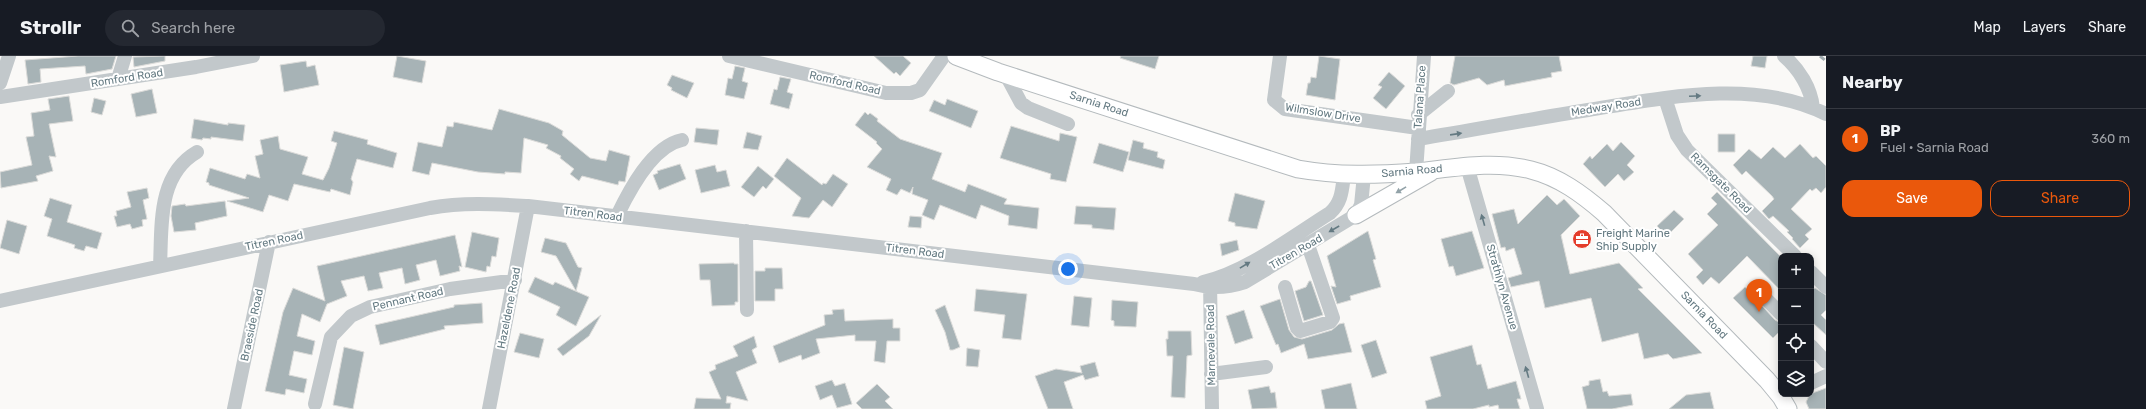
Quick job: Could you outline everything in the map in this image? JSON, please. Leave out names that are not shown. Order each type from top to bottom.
[{"type":"main road","name":"Sarnia Road","points":[[956,56],[1006,75],[1298,168],[1344,175],[1364,175],[1416,172],[1467,166],[1513,166],[1553,177],[1587,198],[1786,400]]},
{"type":"main road","points":[[1356,215],[1434,170]]},
{"type":"street","points":[[0,83],[9,56]]},
{"type":"street","points":[[118,79],[125,56]]},
{"type":"street","name":"Romford Road","points":[[0,98],[253,56]]},
{"type":"street","name":"Romford Road","points":[[729,56],[886,93],[899,94],[920,90],[944,56]]},
{"type":"street","name":"Wilmslow Drive","points":[[1280,56],[1274,100],[1286,110],[1418,128]]},
{"type":"street","name":"Talana Place","points":[[1418,128],[1424,56]]},
{"type":"street","points":[[1784,56],[1801,76],[1812,97],[1813,108]]},
{"type":"street","points":[[1006,75],[1021,103],[1028,108],[1068,124]]},
{"type":"street","points":[[1416,172],[1418,128],[1448,91]]},
{"type":"street","name":"Medway Road","points":[[1418,128],[1665,98],[1740,94],[1777,98],[1813,108],[1826,114]]},
{"type":"street","name":"Ramsgate Road","points":[[1665,98],[1677,135],[1687,150],[1792,253]]},
{"type":"street","points":[[617,216],[634,184],[660,152],[668,143],[682,140]]},
{"type":"street","points":[[160,266],[165,195],[178,167],[197,152]]},
{"type":"street","name":"Strathlyn Avenue","points":[[1467,166],[1538,409]]},
{"type":"street","name":"Titren Road","points":[[1210,284],[1237,270],[1330,213],[1338,206],[1342,195],[1344,175]]},
{"type":"street","points":[[1356,215],[1361,205],[1364,175]]},
{"type":"street","name":"Titren Road","points":[[0,301],[269,242],[455,204],[479,203],[528,206],[1227,287],[1245,282],[1356,215]]},
{"type":"street","name":"Hazeldene Road","points":[[488,409],[515,280],[528,206]]},
{"type":"street","points":[[746,231],[747,310]]},
{"type":"street","name":"Braeside Road","points":[[234,409],[269,242]]},
{"type":"street","points":[[1285,287],[1297,328],[1300,331],[1330,322],[1333,318],[1308,245]]},
{"type":"street","points":[[1814,275],[1826,287]]},
{"type":"street","name":"Pennant Road","points":[[315,404],[331,337],[351,316],[370,307],[450,289],[515,280]]},
{"type":"street","name":"Marnevale Road","points":[[1210,284],[1212,409]]},
{"type":"street","points":[[1764,296],[1778,311]]},
{"type":"street","points":[[1814,349],[1826,362]]},
{"type":"street","points":[[1211,374],[1266,367]]},
{"type":"street","points":[[1814,382],[1826,376]]},
{"type":"building","points":[[78,56],[116,56],[112,69],[86,74],[85,66],[40,69],[41,82],[28,84],[25,60]]},
{"type":"building","points":[[165,56],[165,61],[134,67],[133,57]]},
{"type":"building","points":[[397,56],[426,61],[422,83],[393,77]]},
{"type":"building","points":[[874,56],[903,56],[911,63],[900,76],[896,72],[894,74]]},
{"type":"building","points":[[1121,56],[1159,56],[1155,69],[1120,58]]},
{"type":"building","points":[[1319,56],[1340,59],[1335,100],[1306,95],[1308,83],[1310,83],[1311,77],[1316,78]]},
{"type":"building","points":[[1455,56],[1559,56],[1562,71],[1551,73],[1552,77],[1505,86],[1504,80],[1487,85],[1479,78],[1454,85],[1450,83]]},
{"type":"building","points":[[1753,56],[1767,56],[1765,68],[1751,66]]},
{"type":"building","points":[[306,61],[307,67],[315,65],[319,85],[284,92],[280,65]]},
{"type":"building","points":[[735,66],[745,68],[742,81],[748,83],[744,99],[725,95],[728,78],[732,79]]},
{"type":"building","points":[[1389,72],[1405,86],[1386,109],[1373,98],[1382,87],[1378,85]]},
{"type":"building","points":[[672,75],[694,83],[687,98],[671,90],[672,88],[667,85]]},
{"type":"building","points":[[780,77],[791,79],[787,92],[793,94],[789,109],[770,104],[774,89],[777,90]]},
{"type":"building","points":[[152,89],[157,113],[136,117],[131,94]]},
{"type":"building","points":[[69,96],[73,121],[49,124],[56,157],[49,156],[53,171],[36,176],[38,181],[1,188],[0,172],[32,165],[26,137],[34,136],[31,113],[50,110],[48,99]]},
{"type":"building","points":[[94,98],[106,101],[102,115],[91,112]]},
{"type":"building","points":[[947,99],[978,111],[971,128],[929,111],[934,100],[945,105]]},
{"type":"building","points":[[499,109],[549,123],[563,131],[562,135],[590,158],[606,161],[609,150],[630,156],[625,182],[619,181],[618,185],[582,176],[579,181],[570,174],[574,169],[560,158],[561,156],[546,148],[548,145],[524,138],[521,173],[505,172],[505,174],[478,172],[432,163],[429,175],[412,171],[418,142],[442,147],[447,126],[453,127],[454,122],[492,130]]},
{"type":"building","points":[[865,112],[868,115],[870,113],[878,119],[877,121],[900,139],[942,153],[932,179],[965,192],[968,184],[1007,199],[1004,204],[1039,208],[1037,229],[1008,225],[1009,216],[981,205],[976,219],[940,205],[934,220],[922,215],[928,200],[912,194],[913,187],[910,193],[901,189],[897,195],[886,190],[891,179],[867,167],[882,149],[876,143],[877,142],[855,125]]},
{"type":"building","points":[[194,119],[228,125],[228,123],[245,125],[243,141],[211,137],[211,139],[203,138],[202,140],[191,138]]},
{"type":"building","points":[[1011,126],[1059,141],[1060,133],[1077,137],[1066,182],[1050,179],[1051,174],[1000,158]]},
{"type":"building","points":[[696,128],[719,130],[717,145],[694,142]]},
{"type":"building","points":[[334,131],[368,140],[367,144],[397,153],[393,168],[357,159],[351,179],[353,182],[350,195],[331,189],[330,192],[294,184],[288,201],[269,195],[263,212],[227,201],[249,198],[209,185],[209,183],[206,182],[210,168],[245,179],[247,174],[260,178],[255,156],[263,154],[260,140],[278,136],[280,149],[308,157],[302,174],[323,180],[329,168],[337,143],[331,141]]},
{"type":"building","points":[[747,132],[762,136],[758,150],[743,148]]},
{"type":"building","points":[[1718,134],[1735,134],[1735,152],[1718,152]]},
{"type":"building","points":[[1133,140],[1144,143],[1143,148],[1158,152],[1157,157],[1165,160],[1163,169],[1128,160]]},
{"type":"building","points":[[1621,142],[1635,156],[1627,165],[1634,172],[1624,181],[1618,174],[1605,187],[1583,164],[1590,156],[1592,159],[1607,144],[1613,151]]},
{"type":"building","points":[[1099,143],[1129,152],[1123,172],[1093,163]]},
{"type":"building","points":[[1800,144],[1813,158],[1816,156],[1826,166],[1826,187],[1821,193],[1816,188],[1812,191],[1810,189],[1791,209],[1812,229],[1805,235],[1809,239],[1800,248],[1787,232],[1789,231],[1773,216],[1769,219],[1762,211],[1774,199],[1772,196],[1746,171],[1742,175],[1733,165],[1749,149],[1761,159],[1773,147],[1785,158]]},
{"type":"building","points":[[787,158],[822,185],[823,183],[826,184],[833,174],[848,184],[832,207],[823,200],[809,218],[792,216],[801,198],[774,176]]},
{"type":"building","points":[[680,164],[686,179],[659,190],[653,175],[658,173],[657,171]]},
{"type":"building","points":[[715,165],[717,172],[726,170],[730,186],[701,193],[695,170]]},
{"type":"building","points":[[758,166],[774,179],[766,189],[763,186],[754,197],[741,187]]},
{"type":"building","points":[[147,188],[149,198],[143,200],[147,219],[142,220],[143,226],[132,229],[130,224],[117,227],[114,216],[117,216],[116,211],[131,207],[127,192]]},
{"type":"building","points":[[1717,192],[1778,254],[1778,288],[1747,256],[1719,284],[1711,277],[1703,285],[1696,277],[1703,270],[1688,254],[1718,225],[1707,214],[1717,204],[1711,198]]},
{"type":"building","points":[[1235,193],[1265,201],[1257,229],[1235,226],[1235,223],[1228,221]]},
{"type":"building","points":[[1547,195],[1557,205],[1564,199],[1580,216],[1561,235],[1570,274],[1619,263],[1643,288],[1638,289],[1702,353],[1673,359],[1668,354],[1644,359],[1638,333],[1602,342],[1591,298],[1545,308],[1539,281],[1511,287],[1508,278],[1522,274],[1514,248],[1506,251],[1505,247],[1501,248],[1492,214],[1514,209],[1518,224]]},
{"type":"building","points":[[50,198],[72,205],[67,222],[102,233],[97,249],[86,246],[84,251],[74,248],[75,245],[47,236],[52,219],[44,216]]},
{"type":"building","points":[[225,201],[227,216],[195,223],[196,230],[174,232],[171,216],[172,206],[185,204],[186,206]]},
{"type":"building","points":[[1076,206],[1116,208],[1114,230],[1092,228],[1092,225],[1074,224]]},
{"type":"building","points":[[1674,210],[1684,219],[1667,236],[1657,226]]},
{"type":"building","points":[[910,216],[922,217],[921,228],[908,227]]},
{"type":"building","points":[[7,220],[27,226],[19,254],[0,248]]},
{"type":"building","points":[[1368,231],[1376,259],[1373,260],[1381,287],[1350,296],[1351,300],[1337,304],[1331,286],[1336,287],[1327,256]]},
{"type":"building","points":[[1472,231],[1484,268],[1456,276],[1453,266],[1449,267],[1441,239]]},
{"type":"building","points":[[472,232],[499,238],[496,257],[492,256],[490,267],[487,266],[486,272],[465,267]]},
{"type":"building","points":[[455,235],[462,267],[459,266],[460,271],[440,276],[436,260],[416,265],[420,280],[405,284],[402,268],[379,273],[383,288],[368,291],[364,276],[341,281],[347,296],[327,304],[320,322],[302,314],[297,336],[315,341],[312,355],[294,351],[289,375],[307,379],[304,393],[286,389],[285,395],[265,391],[283,312],[293,288],[325,301],[317,266]]},
{"type":"building","points":[[545,238],[566,243],[578,267],[582,268],[576,291],[556,256],[541,252]]},
{"type":"building","points":[[1237,240],[1239,250],[1222,256],[1220,244]]},
{"type":"building","points":[[699,264],[738,264],[738,302],[735,302],[735,305],[712,306],[710,280],[700,280]]},
{"type":"building","points":[[765,268],[782,268],[783,289],[775,289],[775,301],[755,301],[755,271],[765,271]]},
{"type":"building","points":[[535,277],[553,285],[555,282],[589,297],[576,326],[556,315],[560,307],[528,292]]},
{"type":"building","points":[[1309,281],[1311,281],[1323,315],[1304,321],[1295,291],[1306,287]]},
{"type":"building","points":[[1745,287],[1778,322],[1778,333],[1773,338],[1733,298]]},
{"type":"building","points":[[1815,288],[1826,295],[1826,310],[1821,315],[1826,320],[1826,335],[1814,324]]},
{"type":"building","points":[[976,289],[1027,294],[1021,340],[1002,338],[1005,315],[974,311]]},
{"type":"building","points":[[1074,296],[1092,298],[1089,327],[1071,325]]},
{"type":"building","points":[[1280,299],[1289,330],[1294,337],[1302,339],[1332,330],[1339,324],[1344,323],[1352,352],[1308,359],[1304,344],[1281,353],[1278,344],[1276,345],[1260,306]]},
{"type":"building","points":[[1112,300],[1138,302],[1136,327],[1114,326],[1114,321],[1111,320]]},
{"type":"building","points":[[482,303],[483,323],[444,326],[445,329],[380,345],[375,325],[454,307],[454,305]]},
{"type":"building","points":[[945,305],[960,347],[953,350],[950,350],[945,332],[935,310]]},
{"type":"building","points":[[844,309],[845,321],[893,319],[893,328],[900,328],[900,341],[887,341],[885,363],[874,361],[876,341],[855,341],[855,335],[816,339],[820,353],[802,360],[801,355],[779,363],[773,346],[825,325],[824,315],[833,314],[832,310]]},
{"type":"building","points":[[1244,310],[1253,338],[1235,344],[1226,316]]},
{"type":"building","points":[[601,315],[589,336],[563,356],[557,349]]},
{"type":"building","points":[[1168,331],[1191,331],[1192,355],[1187,356],[1185,398],[1171,397],[1173,356],[1167,356],[1166,339],[1168,339]]},
{"type":"building","points":[[520,333],[544,339],[539,358],[514,352]]},
{"type":"building","points":[[754,336],[757,347],[752,350],[757,363],[736,372],[748,401],[727,396],[726,403],[731,403],[730,409],[694,409],[696,398],[721,399],[709,372],[716,369],[715,365],[738,356],[733,346]]},
{"type":"building","points":[[1376,340],[1387,373],[1372,378],[1361,345]]},
{"type":"building","points":[[1472,345],[1477,365],[1481,364],[1488,389],[1516,381],[1521,399],[1517,399],[1520,409],[1499,409],[1498,405],[1489,407],[1489,405],[1473,409],[1427,409],[1425,401],[1441,396],[1430,357]]},
{"type":"building","points":[[344,347],[364,352],[353,409],[333,405]]},
{"type":"building","points":[[967,348],[980,350],[978,367],[966,366]]},
{"type":"building","points":[[1095,362],[1099,376],[1085,380],[1083,375],[1064,382],[1073,409],[1048,409],[1035,376],[1056,369],[1082,373],[1080,366]]},
{"type":"building","points":[[1600,379],[1603,392],[1607,391],[1609,396],[1631,394],[1633,405],[1612,409],[1587,409],[1582,387],[1589,385],[1589,381]]},
{"type":"building","points":[[832,380],[835,386],[845,383],[852,404],[837,408],[832,395],[820,400],[815,386]]},
{"type":"building","points":[[1351,383],[1357,409],[1325,409],[1321,390]]},
{"type":"building","points":[[877,384],[890,397],[885,401],[893,409],[862,409],[856,403]]},
{"type":"building","points":[[1269,386],[1271,393],[1275,392],[1277,408],[1252,409],[1248,390]]},
{"type":"building","points":[[1826,388],[1826,409],[1809,409],[1806,402],[1808,397],[1814,397],[1814,392]]},
{"type":"building","points":[[1710,392],[1714,409],[1669,409],[1686,395]]},
{"type":"railway","points":[[1820,56],[1826,61]]},
{"type":"place","name":"Freight Marine Ship Supply","points":[[1582,239]]},
{"type":"place","name":"BP","points":[[1759,312]]}]
